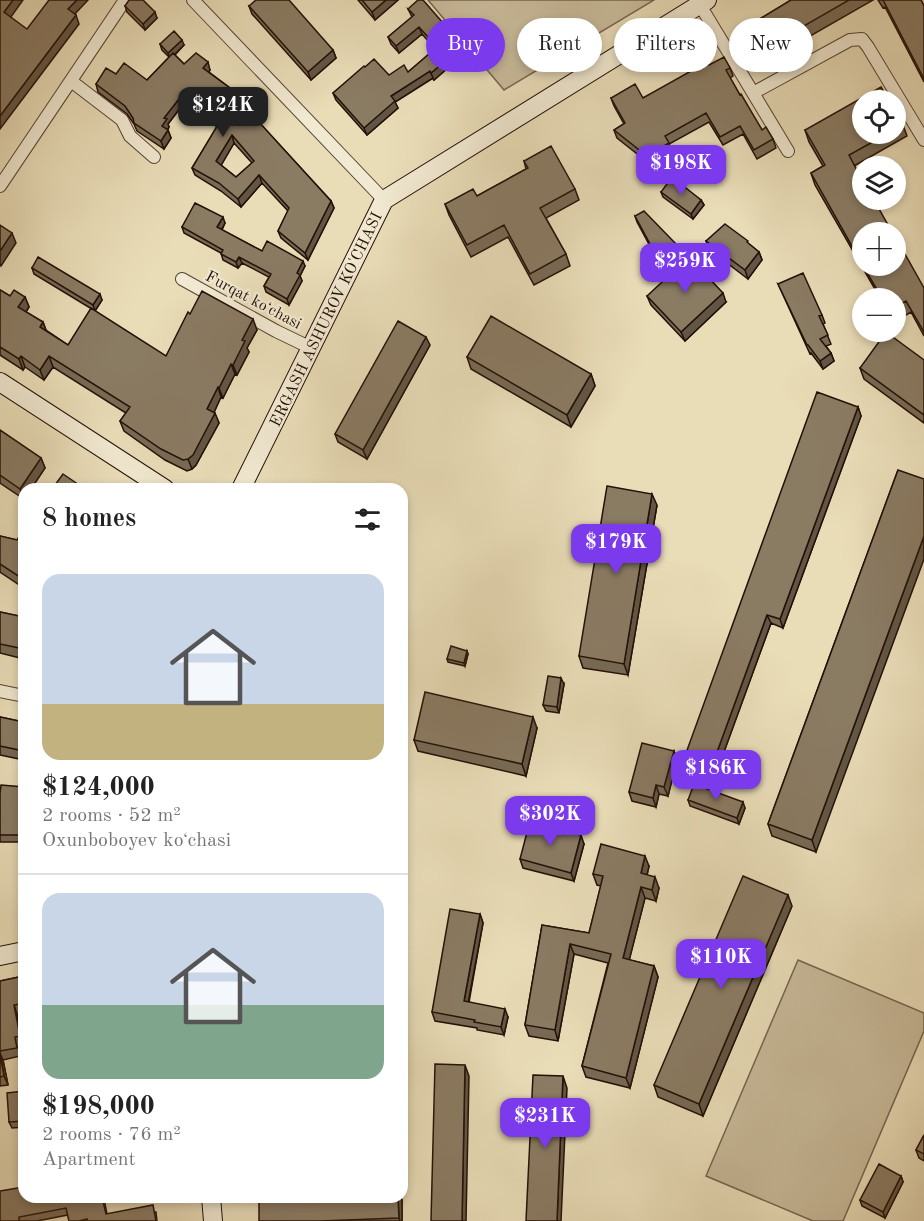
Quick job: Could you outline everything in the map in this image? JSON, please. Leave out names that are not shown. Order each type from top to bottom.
[{"type":"street","points":[[0,186],[125,0]]},
{"type":"street","points":[[193,0],[384,201]]},
{"type":"street","points":[[704,2],[753,93],[788,151]]},
{"type":"street","name":"ERGASH ASHUROV KO'CHASI","points":[[244,483],[384,201],[704,2]]},
{"type":"street","points":[[753,93],[850,40],[862,39],[924,140]]},
{"type":"street","points":[[71,81],[122,120],[130,136],[154,157]]},
{"type":"street","name":"Furqat koʻchasi","points":[[182,279],[311,348]]},
{"type":"street","points":[[0,382],[156,483]]},
{"type":"street","points":[[0,691],[18,695]]},
{"type":"street","points":[[0,956],[18,952]]},
{"type":"street","points":[[212,1203],[213,1221]]},
{"type":"shaded area","points":[[428,0],[654,0],[624,18],[614,18],[614,24],[602,31],[602,18],[517,18],[517,72],[534,72],[504,90],[489,72],[505,72],[505,18],[443,18]]},
{"type":"shaded area","points":[[798,960],[924,1013],[924,1031],[843,1221],[813,1221],[706,1176]]},
{"type":"building","points":[[0,0],[13,0],[4,12],[27,29],[49,0],[77,0],[68,9],[76,15],[0,116]]},
{"type":"building","points":[[129,0],[143,0],[155,12],[143,24],[125,6]]},
{"type":"building","points":[[256,0],[289,0],[333,50],[308,72],[249,6]]},
{"type":"building","points":[[362,0],[386,0],[372,12]]},
{"type":"building","points":[[418,0],[423,0],[439,18],[426,18],[426,35],[419,27],[396,46],[388,37],[414,15],[408,9]]},
{"type":"building","points":[[791,0],[849,0],[813,21],[813,18],[761,18]]},
{"type":"building","points":[[883,0],[921,0],[924,6],[924,79]]},
{"type":"building","points":[[174,31],[182,40],[168,53],[160,44]]},
{"type":"building","points":[[173,53],[184,64],[196,53],[208,62],[203,68],[238,94],[236,97],[331,201],[305,253],[278,231],[289,208],[259,175],[238,199],[219,183],[192,168],[219,123],[182,95],[164,118],[167,119],[162,126],[168,130],[161,141],[134,123],[125,106],[96,84],[106,68],[116,74],[124,63],[147,80]],"holes":[[[232,135],[254,161],[236,177],[216,161]]]},
{"type":"building","points":[[426,56],[426,72],[428,72],[391,96],[395,101],[364,128],[333,93],[374,59],[389,75],[404,65],[408,72]]},
{"type":"building","points":[[724,57],[729,66],[726,70],[740,95],[762,130],[766,127],[773,139],[754,150],[740,126],[720,137],[706,113],[665,136],[669,143],[647,156],[614,130],[625,123],[611,98],[635,84],[643,98],[689,72],[717,72],[717,61]]},
{"type":"building","points":[[852,103],[852,144],[869,144],[849,155],[852,161],[852,210],[880,210],[886,222],[852,222],[852,246],[811,173],[825,165],[805,130]]},
{"type":"building","points":[[551,146],[575,189],[540,208],[566,254],[530,274],[504,225],[467,245],[445,204],[473,189],[477,196],[528,168],[524,161]]},
{"type":"building","points":[[672,177],[701,200],[691,214],[661,192]]},
{"type":"building","points":[[195,203],[223,217],[217,227],[262,251],[267,241],[303,261],[297,273],[300,275],[287,299],[264,286],[271,274],[239,257],[236,262],[221,254],[223,250],[182,227]]},
{"type":"building","points":[[644,211],[676,244],[656,255],[635,216]]},
{"type":"building","points":[[725,224],[759,252],[745,270],[706,241]]},
{"type":"building","points":[[0,225],[12,233],[0,251]]},
{"type":"building","points":[[906,256],[924,288],[924,332],[906,301],[906,288],[876,288],[869,276],[906,276]]},
{"type":"building","points":[[38,257],[100,294],[93,305],[32,268]]},
{"type":"building","points":[[689,257],[723,293],[681,332],[647,296]]},
{"type":"building","points":[[803,273],[822,315],[819,316],[828,335],[820,339],[831,353],[820,361],[807,345],[778,284]]},
{"type":"building","points":[[0,290],[10,296],[14,290],[25,297],[18,307],[43,322],[40,327],[68,345],[91,308],[166,356],[188,312],[190,314],[202,291],[253,319],[233,365],[231,364],[207,409],[215,413],[193,455],[183,460],[161,449],[120,421],[130,407],[49,356],[40,370],[21,356],[19,359],[0,347]]},
{"type":"building","points":[[491,316],[591,374],[567,415],[467,357]]},
{"type":"building","points":[[398,321],[426,337],[363,450],[335,434]]},
{"type":"building","points":[[879,342],[900,342],[924,360],[924,415],[860,368]]},
{"type":"building","points":[[817,392],[858,407],[780,619],[767,615],[713,763],[686,753]]},
{"type":"building","points":[[0,430],[41,458],[24,483],[18,483],[18,488],[0,475]]},
{"type":"building","points":[[898,470],[924,479],[924,536],[812,840],[768,824]]},
{"type":"building","points":[[63,474],[76,483],[56,483]]},
{"type":"building","points":[[607,486],[652,494],[624,664],[579,656]]},
{"type":"building","points":[[0,536],[17,540],[18,576],[0,564]]},
{"type":"building","points":[[0,612],[18,616],[18,648],[0,644]]},
{"type":"building","points":[[451,646],[467,651],[464,663],[447,659]]},
{"type":"building","points":[[548,676],[561,678],[557,707],[543,705]]},
{"type":"building","points":[[425,692],[533,717],[522,764],[414,740]]},
{"type":"building","points":[[0,717],[18,721],[18,750],[0,746]]},
{"type":"building","points":[[642,743],[674,751],[664,787],[656,785],[653,798],[629,792]]},
{"type":"building","points":[[694,784],[743,802],[737,818],[688,800]]},
{"type":"building","points":[[1,785],[18,786],[18,835],[0,835]]},
{"type":"building","points":[[530,821],[581,835],[571,873],[520,859]]},
{"type":"building","points":[[601,844],[645,856],[641,873],[655,877],[652,890],[641,887],[623,958],[654,966],[626,1078],[582,1066],[611,954],[570,944],[555,1030],[525,1025],[542,925],[589,933],[603,876],[593,874]]},
{"type":"building","points":[[743,876],[788,895],[699,1104],[654,1085]]},
{"type":"building","points":[[450,909],[480,914],[464,1001],[505,1009],[501,1027],[432,1012]]},
{"type":"building","points":[[18,977],[18,1004],[14,1005],[18,1026],[18,1036],[15,1037],[17,1048],[0,1051],[0,981]]},
{"type":"building","points":[[0,1055],[4,1076],[0,1077]]},
{"type":"building","points":[[435,1064],[465,1065],[462,1221],[431,1221]]},
{"type":"building","points":[[533,1075],[563,1076],[557,1221],[526,1221]]},
{"type":"building","points":[[18,1092],[18,1121],[9,1122],[7,1093]]},
{"type":"building","points":[[924,1135],[924,1154],[916,1150]]},
{"type":"building","points":[[879,1164],[901,1176],[883,1212],[860,1200]]},
{"type":"building","points":[[18,1188],[18,1203],[103,1203],[106,1214],[153,1205],[156,1221],[87,1221],[87,1219],[69,1221],[66,1208],[19,1217],[19,1221],[0,1221],[0,1191]]},
{"type":"building","points":[[259,1203],[398,1203],[399,1218],[259,1221]]}]
